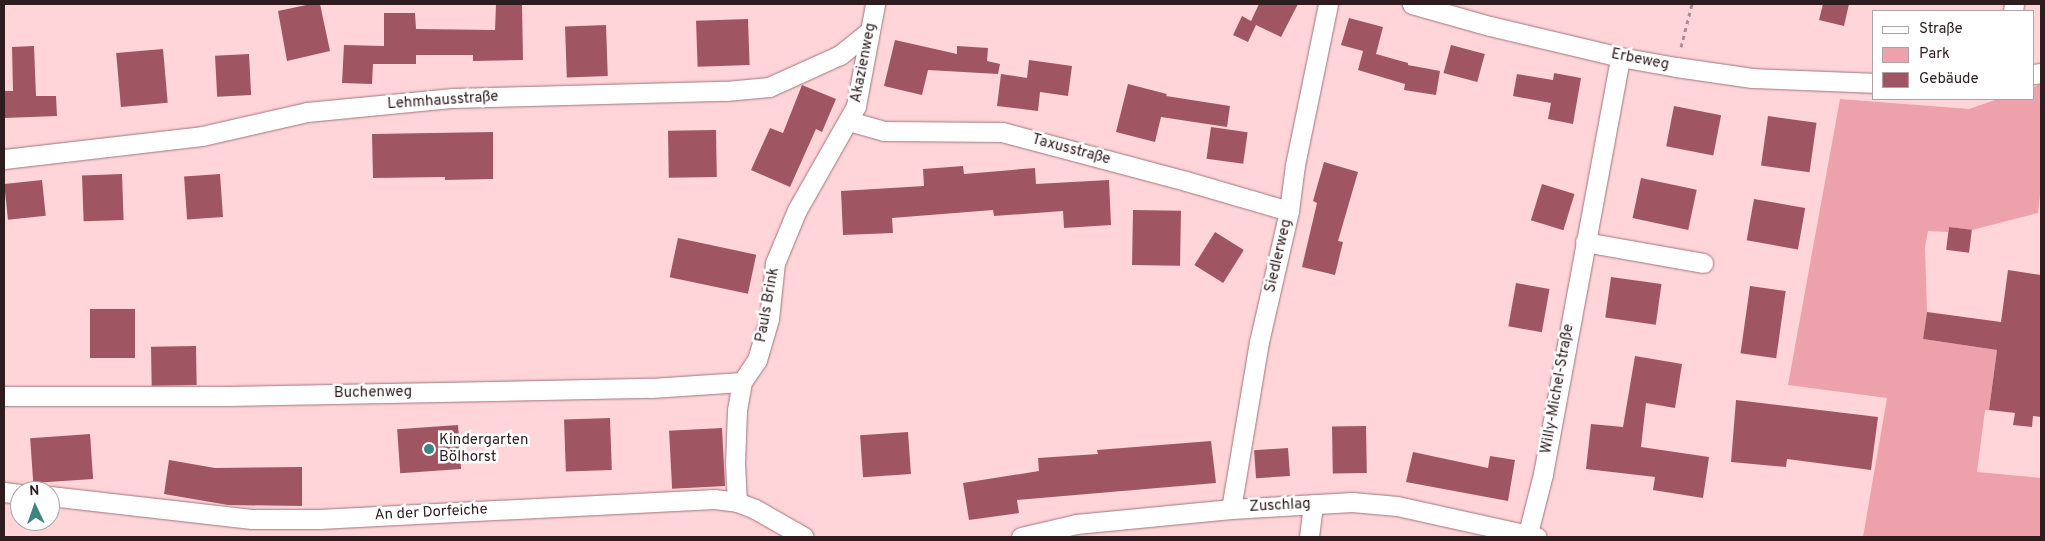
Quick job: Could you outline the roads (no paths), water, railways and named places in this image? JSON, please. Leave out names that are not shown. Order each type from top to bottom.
[{"type":"street","name":"Akazienweg","points":[[849,121],[856,106],[875,4]]},
{"type":"street","name":"Siedlerweg","points":[[1231,509],[1259,342],[1289,211],[1295,166],[1328,4]]},
{"type":"street","name":"Erbeweg","points":[[1412,4],[1490,26],[1620,57],[1676,67],[1752,78],[1872,83]]},
{"type":"street","name":"Lehmhausstraße","points":[[4,159],[202,136],[307,112],[433,100],[726,92],[769,87],[840,55],[870,31]]},
{"type":"street","name":"Willy-Michel-Straße","points":[[1531,537],[1620,57]]},
{"type":"street","name":"Taxusstraße","points":[[849,121],[884,131],[1002,132],[1186,181],[1289,211]]},
{"type":"street","name":"Pauls Brink","points":[[737,502],[735,463],[737,410],[742,382],[758,360],[769,319],[775,263],[793,219],[849,121]]},
{"type":"street","points":[[1585,242],[1704,263]]},
{"type":"street","name":"Buchenweg","points":[[4,396],[257,396],[651,388],[742,382]]},
{"type":"street","name":"An der Dorfeiche","points":[[60,497],[252,519],[319,519],[714,499],[737,502],[755,508],[804,537]]},
{"type":"street","name":"Zuschlag","points":[[1021,537],[1076,524],[1231,509],[1352,502],[1390,505],[1531,537]]},
{"type":"street","points":[[1308,537],[1313,504]]},
{"type":"place","name":"Kindergarten Bölhorst","points":[[429,449]]}]
